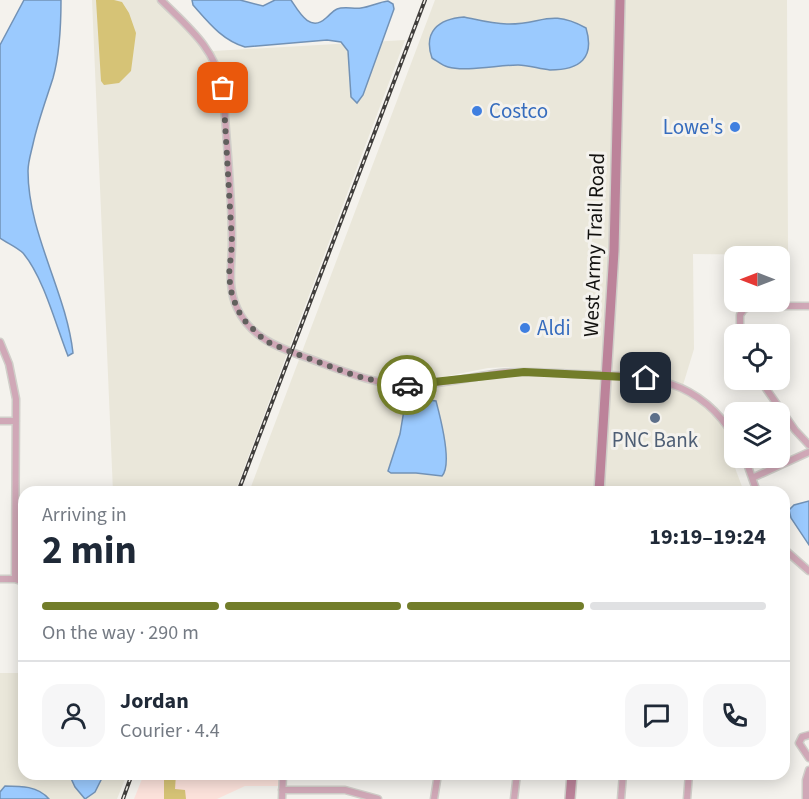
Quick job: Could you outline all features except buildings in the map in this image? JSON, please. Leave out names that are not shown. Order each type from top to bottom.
[{"type":"main road","name":"West Army Trail Road","points":[[599,486],[614,251],[620,0]]},
{"type":"main road","points":[[570,799],[572,780]]},
{"type":"street","points":[[161,0],[202,42],[213,56],[220,72],[223,88],[232,243],[229,275],[231,291],[237,309],[265,341],[356,376],[390,384],[426,384],[508,373],[646,378],[680,387],[712,408],[724,424]]},
{"type":"street","points":[[740,324],[740,315],[744,309],[751,306],[809,306]]},
{"type":"street","points":[[0,342],[9,364],[14,386],[16,421],[15,579]]},
{"type":"street","points":[[767,390],[795,430],[809,445]]},
{"type":"street","points":[[0,421],[16,421]]},
{"type":"street","points":[[752,478],[809,452]]},
{"type":"street","points":[[748,468],[755,486]]},
{"type":"street","points":[[790,554],[809,571]]},
{"type":"street","points":[[0,579],[18,580]]},
{"type":"street","points":[[809,735],[803,736],[799,742],[800,747],[809,758]]},
{"type":"street","points":[[807,799],[806,780],[809,770]]},
{"type":"street","points":[[282,799],[283,780]]},
{"type":"street","points":[[434,799],[437,780]]},
{"type":"street","points":[[514,799],[516,780]]},
{"type":"street","points":[[621,799],[623,780]]},
{"type":"street","points":[[687,799],[689,780]]},
{"type":"street","points":[[282,790],[345,790],[355,796],[378,799]]},
{"type":"shaded area","points":[[92,0],[164,0],[213,51],[405,40],[237,486],[113,486]]},
{"type":"shaded area","points":[[96,0],[122,2],[129,13],[136,33],[131,71],[119,83],[104,85],[101,81]]},
{"type":"shaded area","points":[[435,0],[618,0],[605,373],[509,367],[488,368],[443,377],[444,381],[498,372],[604,377],[595,486],[251,486]]},
{"type":"shaded area","points":[[625,0],[787,0],[788,246],[724,246],[724,254],[693,254],[694,349],[683,385],[713,404],[724,417],[724,468],[735,468],[742,486],[603,486],[620,208]]},
{"type":"shaded area","points":[[0,673],[18,673],[18,780],[125,780],[117,799],[0,799]]},
{"type":"shaded area","points":[[142,780],[280,780],[279,786],[245,786],[217,799],[134,799]]},
{"type":"shaded area","points":[[164,780],[176,780],[175,789],[185,790],[186,799],[164,799]]},
{"type":"water","points":[[24,0],[61,0],[60,39],[55,68],[35,135],[28,171],[34,217],[69,330],[73,353],[68,356],[37,275],[21,251],[0,238],[0,45]]},
{"type":"water","points":[[192,0],[240,0],[263,6],[275,0],[291,0],[306,19],[315,23],[340,8],[361,8],[388,1],[393,4],[394,9],[363,95],[357,103],[351,97],[348,51],[341,42],[327,40],[245,47],[229,40],[216,30],[193,5]]},
{"type":"water","points":[[464,17],[502,24],[563,19],[586,28],[588,47],[583,60],[570,68],[550,70],[518,65],[463,69],[446,66],[432,58],[431,34],[440,24]]},
{"type":"water","points":[[420,399],[436,401],[446,451],[445,470],[442,476],[388,471],[400,434],[405,404],[408,401]]},
{"type":"water","points":[[809,501],[809,545],[791,518],[790,509],[794,505]]},
{"type":"water","points":[[72,780],[101,780],[95,792],[85,799]]},
{"type":"water","points":[[5,786],[34,789],[49,799],[0,799],[0,792]]},
{"type":"railway","points":[[240,486],[425,0]]},
{"type":"railway","points":[[123,799],[130,780]]},
{"type":"way so far","points":[[223,88],[232,243],[229,275],[237,309],[255,332],[265,341],[276,346],[356,376],[385,383],[407,385]]},
{"type":"place","name":"Costco","points":[[477,111]]},
{"type":"place","name":"Lowe's","points":[[735,127]]},
{"type":"place","name":"Aldi","points":[[525,328]]},
{"type":"place","name":"PNC Bank","points":[[655,418]]},
{"type":"route","points":[[407,385],[524,372],[646,378]]}]
